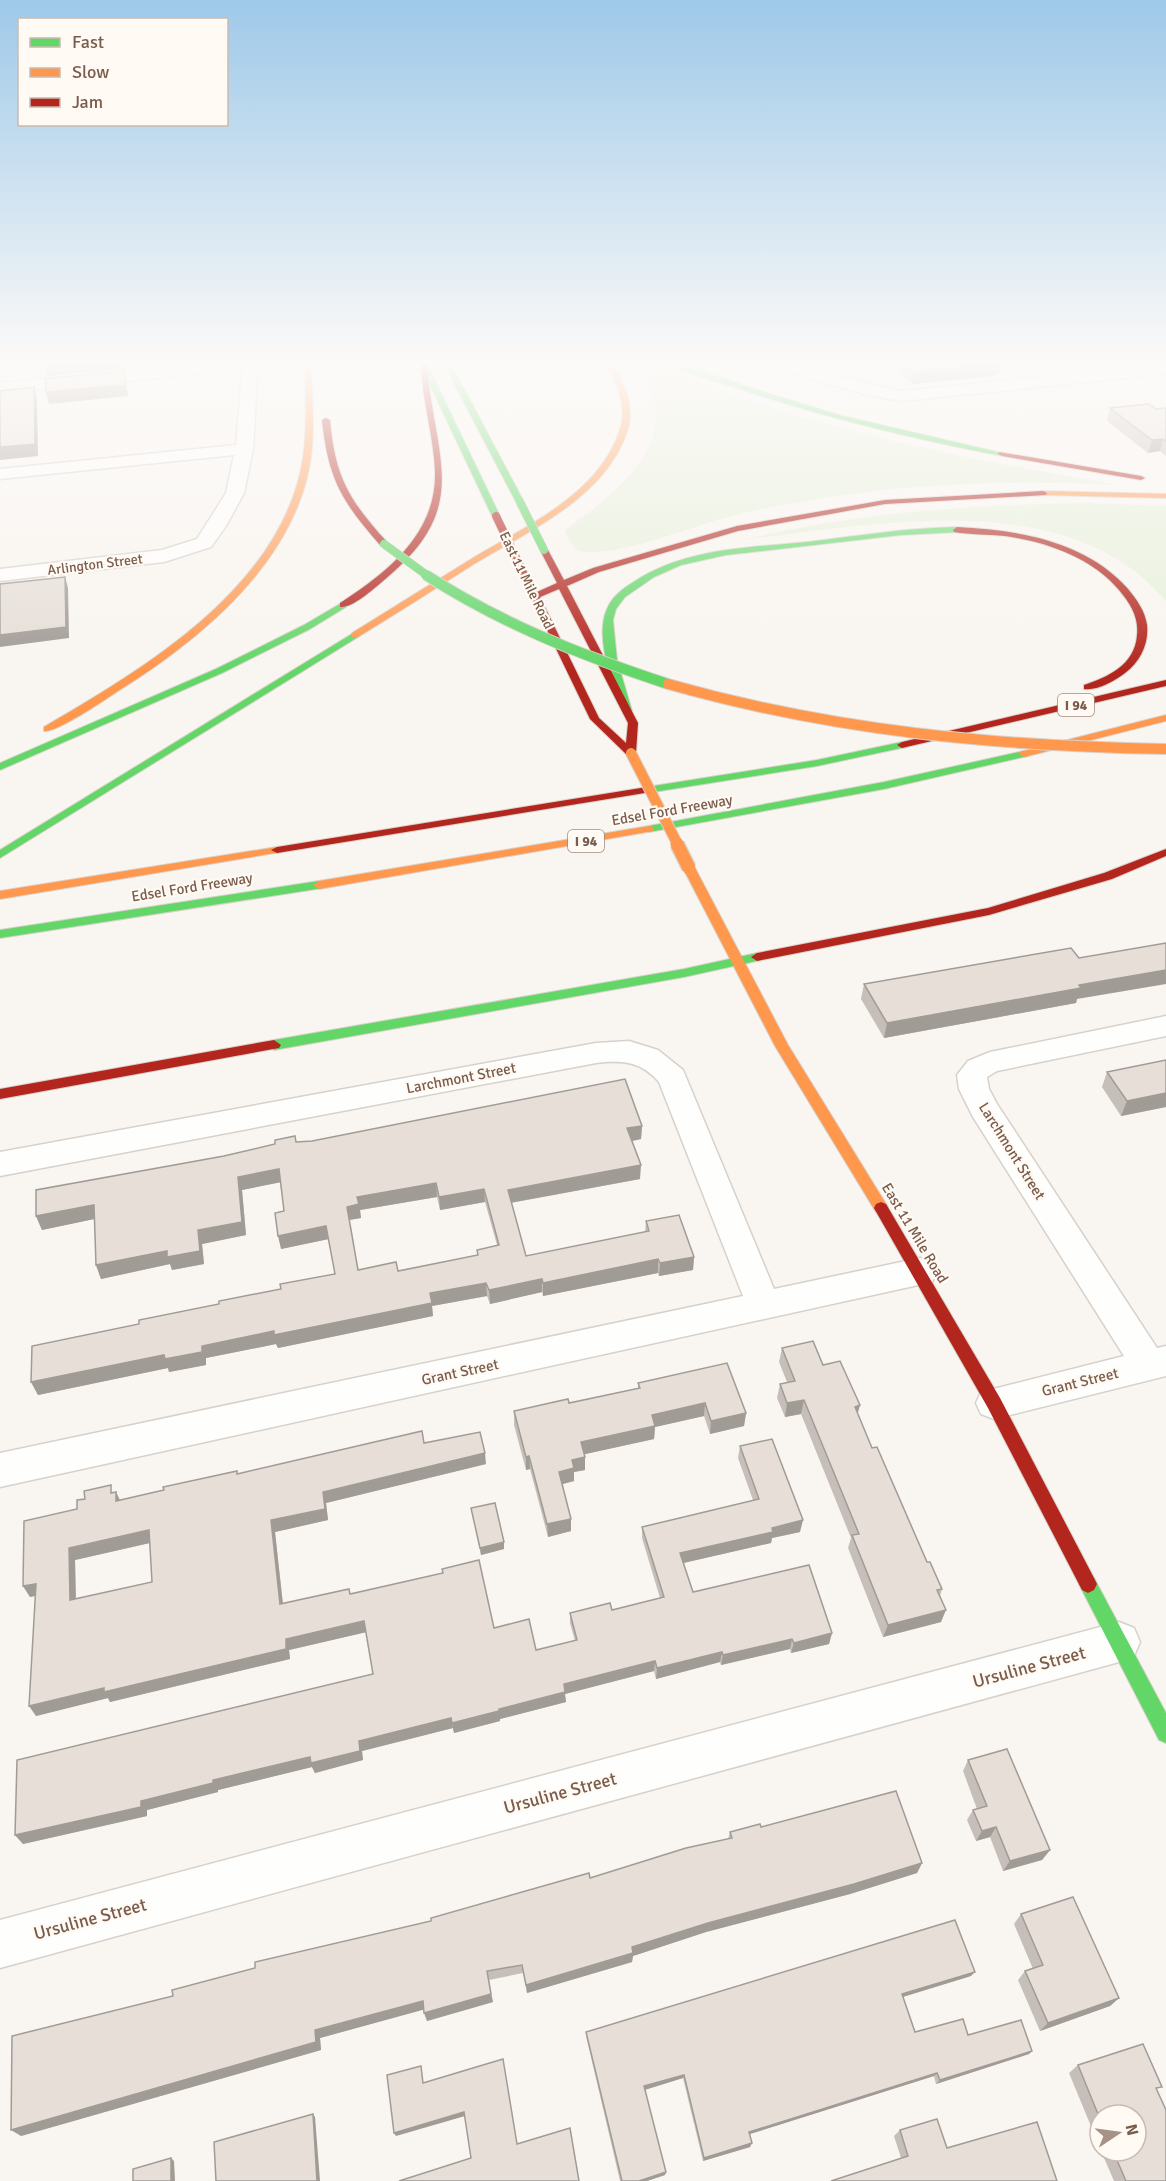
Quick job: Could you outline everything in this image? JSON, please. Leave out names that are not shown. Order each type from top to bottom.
[{"type":"main road","points":[[0,754],[75,714],[143,670],[189,634],[259,567],[288,522],[302,485],[306,466]]},
{"type":"main road","points":[[331,466],[338,488],[384,544],[455,596],[528,633],[584,656],[708,696],[834,724],[956,742],[1008,746],[1166,749]]},
{"type":"main road","points":[[0,767],[83,734],[227,668],[305,628],[361,593],[412,549],[433,517],[441,490],[439,466]]},
{"type":"main road","name":"East 11 Mile Road","points":[[472,466],[596,719],[631,753],[782,1046],[920,1272],[994,1403],[1166,1733]]},
{"type":"main road","name":"East 11 Mile Road","points":[[501,466],[633,723],[631,753]]},
{"type":"main road","points":[[0,855],[557,510],[579,492],[603,466]]},
{"type":"main road","points":[[1079,466],[1155,480]]},
{"type":"main road","points":[[535,597],[596,570],[737,529],[885,502],[959,496],[1059,494],[1166,496]]},
{"type":"main road","points":[[627,711],[608,635],[612,608],[639,584],[677,563],[722,555],[867,537],[959,530],[1018,537],[1060,548],[1101,567],[1135,591],[1152,621],[1149,648],[1135,663],[1113,678],[1092,686],[1024,704],[986,727]]},
{"type":"main road","name":"Edsel Ford Freeway","points":[[0,895],[817,763],[986,727],[1166,682]]},
{"type":"main road","name":"Edsel Ford Freeway","points":[[0,934],[396,873],[811,801],[939,775],[1166,718]]},
{"type":"main road","points":[[0,1094],[684,973],[979,915],[1075,888],[1166,852]]},
{"type":"street","points":[[0,474],[80,466]]},
{"type":"street","name":"Arlington Street","points":[[0,575],[164,556],[189,550],[210,537],[231,504],[240,466]]},
{"type":"street","name":"Larchmont Street","points":[[1158,1363],[984,1109],[974,1089],[972,1076],[978,1068],[990,1062],[1166,1026]]},
{"type":"street","name":"Larchmont Street","points":[[0,1164],[596,1053],[627,1050],[653,1059],[672,1078],[764,1306]]},
{"type":"street","name":"Grant Street","points":[[0,1470],[920,1272]]},
{"type":"street","name":"Grant Street","points":[[994,1403],[1158,1363]]},
{"type":"street","name":"Ursuline Street","points":[[0,1944],[1119,1642]]},
{"type":"green space","points":[[637,466],[1013,466],[1117,485],[964,484],[850,494],[738,514],[632,546],[594,552],[578,551],[569,540],[565,530],[600,503]]},
{"type":"green space","points":[[1088,503],[1166,506],[1166,601],[1125,564],[1077,540],[1024,526],[967,521],[908,522],[742,540],[828,523],[914,512]]},
{"type":"building","points":[[65,577],[66,627],[0,635],[0,584]]},
{"type":"building","points":[[1166,943],[1166,970],[1079,985],[1081,988],[887,1023],[864,984],[1071,948],[1079,958]]},
{"type":"building","points":[[1166,1060],[1166,1093],[1127,1101],[1107,1072]]},
{"type":"building","points":[[625,1079],[642,1126],[627,1128],[641,1165],[508,1190],[526,1256],[649,1231],[646,1221],[679,1215],[694,1257],[660,1263],[658,1259],[543,1283],[542,1279],[489,1290],[486,1283],[430,1293],[432,1303],[274,1335],[274,1331],[202,1346],[202,1352],[165,1359],[164,1355],[31,1382],[32,1346],[139,1324],[139,1320],[281,1289],[280,1284],[335,1274],[326,1226],[278,1236],[275,1213],[284,1211],[279,1169],[238,1177],[242,1222],[198,1230],[200,1251],[167,1257],[167,1251],[96,1265],[94,1205],[36,1216],[36,1190],[224,1156],[275,1144],[275,1140],[295,1136],[296,1142],[312,1141]],"holes":[[[436,1183],[439,1197],[484,1189],[499,1245],[477,1250],[478,1255],[398,1271],[396,1262],[358,1270],[347,1207],[359,1204],[357,1197]]]},
{"type":"building","points":[[813,1341],[823,1365],[840,1361],[860,1405],[855,1407],[872,1448],[877,1447],[927,1562],[930,1562],[942,1589],[937,1590],[946,1610],[888,1625],[852,1535],[859,1534],[804,1400],[787,1403],[780,1384],[795,1381],[782,1348]]},
{"type":"building","points":[[727,1363],[746,1413],[711,1421],[705,1403],[652,1415],[655,1426],[581,1442],[585,1457],[572,1460],[574,1468],[559,1472],[571,1519],[547,1524],[514,1411],[568,1399],[569,1403],[640,1388],[638,1383]]},
{"type":"building","points":[[422,1431],[424,1443],[480,1432],[485,1453],[323,1492],[325,1509],[271,1520],[280,1604],[349,1589],[350,1594],[443,1573],[442,1569],[479,1560],[494,1628],[529,1619],[536,1650],[577,1640],[570,1613],[610,1603],[612,1610],[664,1597],[642,1527],[759,1499],[740,1446],[772,1439],[803,1520],[772,1528],[773,1532],[680,1553],[693,1592],[809,1565],[832,1633],[794,1643],[792,1639],[723,1655],[722,1652],[657,1668],[655,1661],[564,1684],[565,1692],[499,1709],[499,1711],[452,1723],[451,1718],[359,1741],[360,1751],[311,1763],[310,1757],[213,1780],[213,1783],[141,1801],[141,1807],[15,1835],[17,1760],[373,1674],[364,1621],[286,1639],[286,1649],[104,1692],[104,1688],[29,1706],[36,1584],[23,1586],[24,1521],[77,1509],[77,1500],[85,1499],[84,1491],[111,1485],[111,1493],[116,1492],[116,1501],[164,1490],[163,1487],[237,1471],[237,1474]],"holes":[[[149,1530],[152,1582],[70,1600],[69,1548]]]},
{"type":"building","points":[[495,1503],[504,1542],[480,1548],[471,1508]]},
{"type":"building","points":[[1007,1749],[1050,1850],[1010,1861],[996,1827],[982,1831],[973,1810],[987,1806],[968,1760]]},
{"type":"building","points":[[896,1791],[922,1863],[854,1884],[708,1923],[632,1947],[633,1953],[526,1985],[522,1965],[487,1971],[491,1994],[424,2013],[423,2001],[315,2030],[316,2042],[11,2130],[12,2036],[173,1996],[172,1990],[255,1968],[255,1962],[431,1921],[431,1918],[589,1873],[590,1878],[686,1848],[732,1838],[730,1832],[760,1824],[761,1827]]},
{"type":"building","points":[[1073,1897],[1119,1998],[1048,2023],[1025,1971],[1043,1965],[1021,1914]]},
{"type":"building","points":[[955,1920],[975,1972],[902,1994],[915,2032],[963,2019],[968,2035],[1021,2020],[1032,2051],[940,2080],[937,2073],[749,2132],[752,2143],[704,2158],[684,2075],[644,2086],[666,2172],[639,2181],[622,2181],[586,2032]]},
{"type":"building","points":[[1143,2044],[1162,2087],[1156,2088],[1166,2110],[1166,2181],[1126,2181],[1118,2163],[1148,2163],[1148,2103],[1093,2103],[1078,2065]]},
{"type":"building","points":[[503,2059],[517,2144],[570,2128],[579,2181],[399,2181],[471,2158],[464,2112],[394,2133],[387,2075],[421,2066],[423,2083]]},
{"type":"building","points":[[313,2114],[317,2181],[216,2181],[214,2142]]},
{"type":"building","points":[[937,2119],[947,2148],[1037,2122],[1057,2181],[831,2181],[908,2156],[900,2130]]},
{"type":"building","points":[[171,2158],[171,2181],[133,2181],[133,2169]]},
{"type":"traffic: fast","points":[[472,466],[496,516]]},
{"type":"traffic: fast","points":[[501,466],[520,502]]},
{"type":"traffic: fast","points":[[520,502],[544,550]]},
{"type":"traffic: fast","points":[[627,711],[609,646],[608,620],[615,602],[651,575],[694,558],[726,552],[901,532],[957,530]]},
{"type":"traffic: fast","points":[[384,544],[452,592],[519,628],[590,657],[668,684]]},
{"type":"traffic: fast","points":[[0,767],[219,671],[307,627],[343,605]]},
{"type":"traffic: fast","points":[[0,855],[355,635]]},
{"type":"traffic: fast","points":[[647,790],[817,763],[902,745]]},
{"type":"traffic: fast","points":[[649,829],[884,786],[1024,754]]},
{"type":"traffic: fast","points":[[0,934],[319,885]]},
{"type":"traffic: fast","points":[[274,1045],[684,973],[757,957]]},
{"type":"traffic: fast","points":[[1088,1584],[1166,1733]]},
{"type":"traffic: slow","points":[[48,729],[124,684],[162,657],[199,628],[233,596],[263,561],[286,523],[302,482],[305,466]]},
{"type":"traffic: slow","points":[[355,635],[538,523],[582,490],[604,466]]},
{"type":"traffic: slow","points":[[1043,493],[1166,496]]},
{"type":"traffic: slow","points":[[668,684],[790,715],[914,735],[1040,745],[1166,749]]},
{"type":"traffic: slow","points":[[1024,754],[1166,718]]},
{"type":"traffic: slow","points":[[631,753],[689,868]]},
{"type":"traffic: slow","points":[[319,885],[649,829]]},
{"type":"traffic: slow","points":[[0,895],[277,850]]},
{"type":"traffic: slow","points":[[689,868],[782,1046],[881,1208]]},
{"type":"traffic: jam","points":[[333,466],[349,502],[384,544]]},
{"type":"traffic: jam","points":[[343,605],[395,566],[423,533],[438,494],[438,466]]},
{"type":"traffic: jam","points":[[1070,466],[1141,478]]},
{"type":"traffic: jam","points":[[535,596],[596,570],[737,529],[885,502],[1043,493]]},
{"type":"traffic: jam","points":[[496,516],[520,566]]},
{"type":"traffic: jam","points":[[957,530],[1005,534],[1054,545],[1098,566],[1132,599],[1142,626],[1138,652],[1121,672],[1087,687]]},
{"type":"traffic: jam","points":[[544,550],[633,723],[631,753]]},
{"type":"traffic: jam","points":[[520,566],[595,719],[631,753]]},
{"type":"traffic: jam","points":[[902,745],[1166,683]]},
{"type":"traffic: jam","points":[[277,850],[647,790]]},
{"type":"traffic: jam","points":[[757,957],[989,911],[1108,876],[1166,852]]},
{"type":"traffic: jam","points":[[0,1094],[274,1045]]},
{"type":"traffic: jam","points":[[881,1208],[994,1403],[1088,1584]]}]
